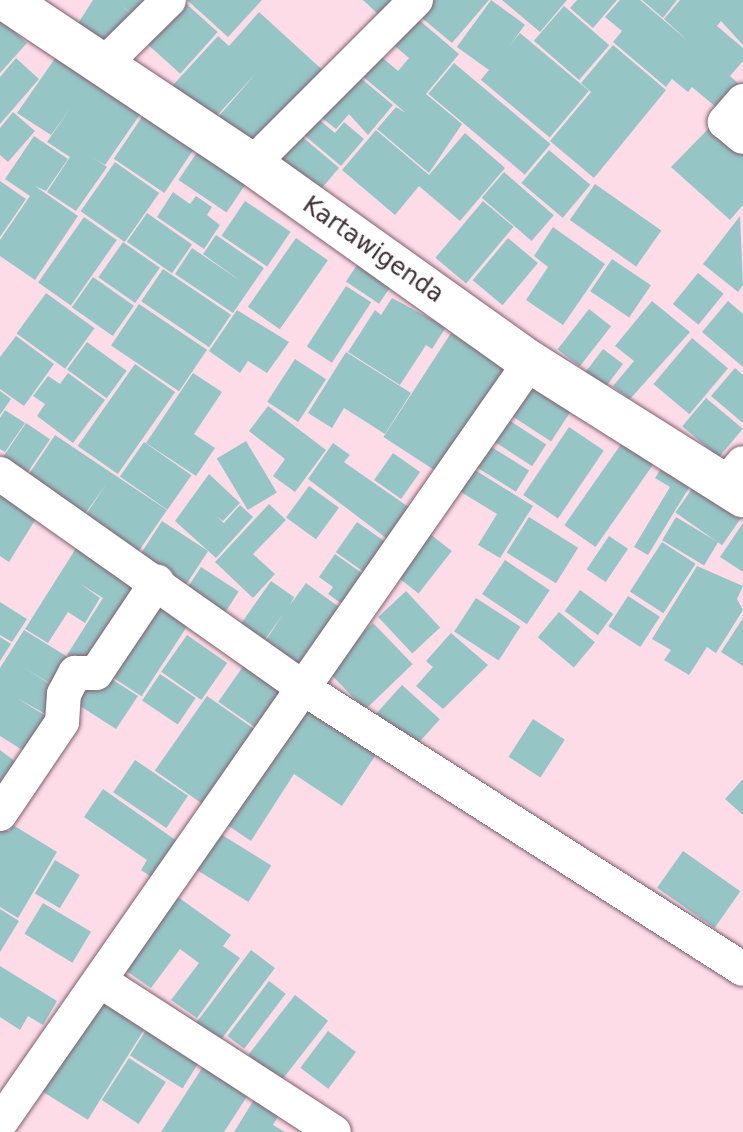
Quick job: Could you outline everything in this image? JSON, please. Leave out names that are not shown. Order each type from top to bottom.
[{"type":"street","name":"Kartawigenda","points":[[6,0],[252,164],[530,362],[736,482]]},
{"type":"street","points":[[102,66],[169,0]]},
{"type":"street","points":[[252,164],[416,0]]},
{"type":"street","points":[[743,101],[725,122],[743,137]]},
{"type":"street","points":[[6,1115],[306,690],[530,362]]},
{"type":"street","points":[[0,474],[306,690],[743,969]]},
{"type":"street","points":[[0,814],[62,722],[64,694],[75,673],[96,673],[157,582]]},
{"type":"street","points":[[102,982],[334,1132]]},
{"type":"building","points":[[93,0],[151,0],[139,18],[121,6],[136,17],[113,52],[75,28]]},
{"type":"building","points":[[182,0],[218,32],[180,74],[145,42]]},
{"type":"building","points":[[187,0],[262,0],[228,37]]},
{"type":"building","points":[[363,0],[399,0],[382,18]]},
{"type":"building","points":[[427,0],[489,0],[452,43],[416,13]]},
{"type":"building","points":[[491,0],[525,25],[491,72],[457,47]]},
{"type":"building","points":[[502,0],[567,0],[540,32]]},
{"type":"building","points":[[577,0],[617,0],[593,28],[570,8]]},
{"type":"building","points":[[620,0],[640,0],[688,41],[664,19],[680,0],[743,0],[743,45],[721,21],[717,26],[743,48],[743,61],[730,76],[742,87],[722,112],[692,87],[688,92],[672,79],[666,87],[613,42],[622,31],[605,17]]},
{"type":"building","points":[[642,0],[677,0],[663,18]]},
{"type":"building","points":[[564,6],[609,45],[579,80],[534,41]]},
{"type":"building","points":[[259,12],[328,75],[255,149],[219,116],[258,71],[212,121],[173,85],[218,36],[229,46]]},
{"type":"building","points":[[412,14],[459,54],[426,94],[462,124],[429,173],[377,129],[396,107],[406,113],[360,74],[378,54],[398,71],[409,58],[389,41]]},
{"type":"building","points":[[0,19],[27,43],[0,73]]},
{"type":"building","points":[[520,33],[589,91],[550,138],[481,80]]},
{"type":"building","points":[[613,45],[666,90],[594,178],[550,141],[591,92],[581,83]]},
{"type":"building","points":[[56,57],[141,113],[105,165],[92,157],[107,167],[76,211],[47,192],[70,157],[47,142],[71,107],[51,135],[17,113]]},
{"type":"building","points":[[16,58],[39,79],[0,124],[0,77]]},
{"type":"building","points":[[454,63],[551,144],[525,175],[428,94]]},
{"type":"building","points":[[352,71],[393,105],[368,135],[349,114],[336,129],[317,114]]},
{"type":"building","points":[[13,112],[35,131],[8,162],[0,155],[0,128]]},
{"type":"building","points":[[144,114],[195,148],[164,193],[114,159]]},
{"type":"building","points":[[317,118],[335,133],[344,122],[364,139],[341,166],[304,135]]},
{"type":"building","points":[[711,126],[743,154],[743,205],[730,220],[671,167]]},
{"type":"building","points":[[376,130],[429,175],[465,133],[505,168],[460,221],[419,186],[395,215],[342,170]]},
{"type":"building","points":[[300,135],[339,168],[316,195],[277,163]]},
{"type":"building","points":[[34,136],[68,159],[46,191],[35,186],[78,216],[35,280],[0,256],[0,240],[30,196],[5,179]]},
{"type":"building","points":[[549,150],[590,185],[563,218],[521,183]]},
{"type":"building","points":[[198,151],[246,183],[227,212],[178,180]]},
{"type":"building","points":[[115,162],[159,193],[125,242],[81,211]]},
{"type":"building","points":[[504,172],[554,215],[532,241],[482,198]]},
{"type":"building","points":[[0,181],[26,199],[0,237]]},
{"type":"building","points":[[595,184],[661,230],[636,267],[570,220]]},
{"type":"building","points":[[173,192],[190,204],[196,196],[212,207],[207,215],[220,225],[204,249],[157,217]]},
{"type":"building","points":[[245,201],[291,232],[267,267],[222,236]]},
{"type":"building","points":[[483,201],[514,227],[466,283],[435,258]]},
{"type":"building","points":[[147,213],[192,245],[172,273],[127,242]]},
{"type":"building","points":[[740,216],[743,285],[738,292],[703,264]]},
{"type":"building","points":[[84,217],[117,240],[71,305],[38,283]]},
{"type":"building","points":[[553,227],[605,264],[563,325],[526,300],[548,267],[534,256]]},
{"type":"building","points":[[216,235],[264,268],[233,313],[175,274],[192,248],[242,282],[203,254]]},
{"type":"building","points":[[296,238],[328,260],[280,329],[248,307]]},
{"type":"building","points":[[508,238],[538,263],[503,305],[473,280]]},
{"type":"building","points":[[123,242],[160,268],[135,303],[98,277]]},
{"type":"building","points":[[361,259],[394,281],[379,304],[346,281]]},
{"type":"building","points":[[612,259],[651,285],[629,318],[590,291]]},
{"type":"building","points":[[163,269],[231,315],[209,347],[141,301]]},
{"type":"building","points":[[698,273],[724,294],[698,325],[673,304]]},
{"type":"building","points":[[93,277],[134,306],[113,336],[72,307]]},
{"type":"building","points":[[346,286],[371,302],[332,363],[307,346]]},
{"type":"building","points":[[46,293],[95,328],[65,369],[17,333]]},
{"type":"building","points":[[392,298],[446,327],[432,349],[426,345],[400,385],[348,352],[375,310],[381,315]]},
{"type":"building","points":[[652,301],[690,332],[630,399],[613,386],[634,361],[615,346]]},
{"type":"building","points":[[728,301],[743,314],[743,367],[702,332]]},
{"type":"building","points":[[139,304],[207,350],[179,391],[111,345]]},
{"type":"building","points":[[589,309],[611,326],[580,366],[558,349]]},
{"type":"building","points":[[237,310],[289,342],[267,373],[248,361],[240,373],[209,351]]},
{"type":"building","points":[[451,333],[511,372],[444,476],[383,437]]},
{"type":"building","points":[[16,336],[54,364],[24,406],[0,389],[0,357]]},
{"type":"building","points":[[692,338],[728,368],[689,414],[653,384]]},
{"type":"building","points":[[87,342],[127,371],[107,398],[67,370]]},
{"type":"building","points":[[603,349],[623,364],[604,390],[584,375]]},
{"type":"building","points":[[346,352],[411,393],[385,434],[344,408],[332,428],[308,413]]},
{"type":"building","points":[[295,359],[326,379],[298,422],[267,402]]},
{"type":"building","points":[[135,364],[175,392],[118,474],[78,446]]},
{"type":"building","points":[[735,368],[743,375],[743,423],[711,396]]},
{"type":"building","points":[[68,373],[105,400],[73,443],[37,416],[45,404],[33,396],[48,376],[60,384]]},
{"type":"building","points":[[193,373],[222,392],[194,434],[215,448],[196,476],[146,443]]},
{"type":"building","points":[[526,381],[571,410],[551,441],[506,412]]},
{"type":"building","points":[[0,391],[11,399],[0,415]]},
{"type":"building","points":[[706,398],[743,429],[719,457],[682,426]]},
{"type":"building","points":[[268,406],[326,450],[295,492],[273,476],[285,459],[249,431]]},
{"type":"building","points":[[5,410],[25,423],[5,452],[0,449],[0,418]]},
{"type":"building","points":[[501,415],[546,444],[532,466],[487,437]]},
{"type":"building","points":[[26,423],[50,439],[23,479],[0,462]]},
{"type":"building","points":[[569,427],[604,450],[558,518],[523,495]]},
{"type":"building","points":[[55,435],[167,510],[134,558],[81,522],[107,483],[80,521],[23,483]]},
{"type":"building","points":[[624,440],[655,462],[595,547],[564,525]]},
{"type":"building","points":[[246,441],[277,492],[248,510],[217,459]]},
{"type":"building","points":[[144,442],[192,475],[167,510],[120,476]]},
{"type":"building","points":[[333,443],[350,455],[344,462],[420,515],[398,547],[308,479]]},
{"type":"building","points":[[485,443],[529,471],[516,492],[472,464]]},
{"type":"building","points":[[393,453],[420,472],[401,499],[374,480]]},
{"type":"building","points":[[669,456],[690,486],[648,555],[634,547],[670,487],[655,478]]},
{"type":"building","points":[[470,467],[533,506],[500,558],[478,545],[497,514],[456,489]]},
{"type":"building","points":[[209,474],[240,503],[223,521],[216,516],[224,523],[240,505],[253,517],[216,558],[175,521]]},
{"type":"building","points":[[696,483],[743,516],[722,545],[675,512]]},
{"type":"building","points":[[309,486],[339,508],[316,539],[286,518]]},
{"type":"building","points":[[0,491],[42,509],[9,562],[0,556]]},
{"type":"building","points":[[269,504],[286,520],[253,554],[275,574],[253,598],[215,562]]},
{"type":"building","points":[[529,517],[578,548],[556,583],[507,553]]},
{"type":"building","points":[[676,517],[718,542],[704,565],[662,540]]},
{"type":"building","points":[[162,521],[208,551],[183,590],[136,560]]},
{"type":"building","points":[[357,522],[398,551],[377,581],[336,552]]},
{"type":"building","points":[[743,523],[743,572],[720,557]]},
{"type":"building","points":[[425,530],[452,551],[419,593],[392,573]]},
{"type":"building","points":[[609,536],[628,549],[606,582],[587,569]]},
{"type":"building","points":[[662,542],[696,564],[663,613],[630,591]]},
{"type":"building","points":[[78,545],[148,589],[95,672],[67,655],[103,598],[79,583],[100,598],[85,623],[68,612],[48,643],[25,629]]},
{"type":"building","points":[[335,554],[376,583],[355,613],[328,594],[333,587],[319,577]]},
{"type":"building","points":[[505,560],[550,590],[527,624],[482,594]]},
{"type":"building","points":[[697,566],[743,586],[737,599],[743,610],[716,653],[707,647],[689,675],[664,660],[671,650],[652,639]]},
{"type":"building","points":[[201,567],[239,592],[220,620],[182,596]]},
{"type":"building","points":[[271,581],[294,597],[290,605],[306,583],[350,615],[304,680],[260,649],[284,613],[261,645],[238,628]]},
{"type":"building","points":[[580,590],[613,614],[598,635],[565,611]]},
{"type":"building","points":[[406,591],[440,628],[412,653],[378,617]]},
{"type":"building","points":[[152,592],[192,618],[142,696],[101,670]]},
{"type":"building","points":[[628,596],[660,617],[640,647],[608,626]]},
{"type":"building","points":[[476,598],[520,627],[499,660],[454,632]]},
{"type":"building","points":[[0,602],[27,619],[12,642],[0,635]]},
{"type":"building","points":[[559,612],[595,642],[574,667],[538,637]]},
{"type":"building","points":[[743,618],[743,666],[721,652]]},
{"type":"building","points":[[373,623],[413,664],[365,710],[326,669]]},
{"type":"building","points":[[24,630],[79,664],[62,691],[23,667],[62,692],[47,715],[17,698],[54,721],[32,756],[0,736],[0,668]]},
{"type":"building","points":[[451,633],[488,665],[443,709],[416,686],[433,667],[426,661]]},
{"type":"building","points":[[187,635],[227,663],[201,700],[161,672]]},
{"type":"building","points":[[0,637],[11,644],[0,661]]},
{"type":"building","points":[[251,655],[293,684],[260,731],[218,702]]},
{"type":"building","points":[[99,671],[138,696],[116,729],[77,704],[68,692]]},
{"type":"building","points":[[160,674],[196,698],[178,725],[142,701]]},
{"type":"building","points":[[402,685],[440,719],[412,750],[374,716]]},
{"type":"building","points":[[207,696],[261,734],[209,808],[155,771]]},
{"type":"building","points":[[306,698],[381,747],[342,806],[294,774],[251,841],[224,823]]},
{"type":"building","points":[[533,719],[565,740],[540,777],[508,757]]},
{"type":"building","points":[[0,750],[24,768],[0,801]]},
{"type":"building","points":[[135,760],[188,796],[166,828],[113,792]]},
{"type":"building","points":[[743,779],[743,815],[725,799]]},
{"type":"building","points":[[103,789],[184,846],[159,882],[141,870],[147,860],[84,817]]},
{"type":"building","points":[[13,825],[57,852],[18,918],[0,907],[0,830],[9,831]]},
{"type":"building","points":[[211,828],[271,866],[248,902],[188,864]]},
{"type":"building","points":[[683,851],[740,891],[715,928],[657,888]]},
{"type":"building","points":[[55,860],[80,875],[60,908],[35,893]]},
{"type":"building","points":[[178,897],[231,935],[223,946],[240,958],[197,1018],[171,1000],[199,963],[180,949],[151,988],[125,970]]},
{"type":"building","points":[[43,903],[91,932],[72,963],[24,934]]},
{"type":"building","points":[[0,909],[19,921],[0,952]]},
{"type":"building","points":[[251,950],[275,968],[220,1042],[196,1023]]},
{"type":"building","points":[[0,966],[57,1001],[43,1025],[28,1016],[20,1030],[0,1017]]},
{"type":"building","points":[[269,981],[286,994],[244,1049],[227,1036]]},
{"type":"building","points":[[104,992],[150,1021],[88,1120],[42,1091]]},
{"type":"building","points":[[295,995],[328,1021],[281,1081],[248,1055]]},
{"type":"building","points":[[149,1025],[202,1058],[183,1088],[130,1056]]},
{"type":"building","points":[[328,1031],[356,1052],[328,1089],[300,1068]]},
{"type":"building","points":[[129,1058],[166,1082],[139,1124],[102,1100]]},
{"type":"building","points":[[204,1065],[248,1095],[224,1132],[161,1132]]},
{"type":"building","points":[[255,1098],[280,1113],[273,1125],[285,1132],[234,1132]]}]
